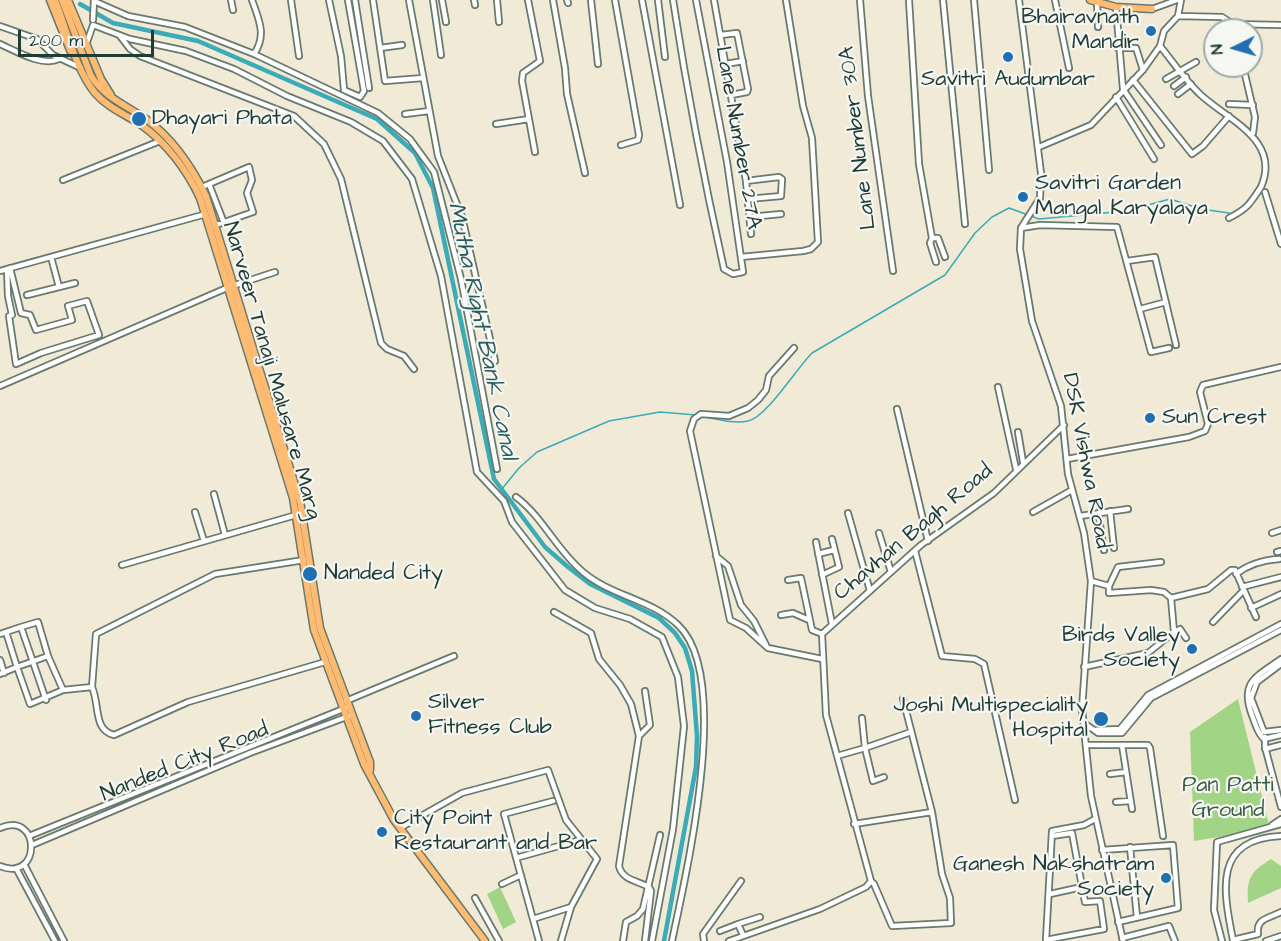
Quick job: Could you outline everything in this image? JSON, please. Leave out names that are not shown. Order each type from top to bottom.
[{"type":"main road","points":[[50,0],[70,50],[78,58]]},
{"type":"main road","points":[[55,0],[78,58]]},
{"type":"main road","points":[[62,0],[92,76],[99,87],[117,102]]},
{"type":"main road","points":[[68,0],[101,79],[117,102]]},
{"type":"main road","points":[[1093,1],[1127,8],[1155,8]]},
{"type":"main road","name":"Narveer Tanaji Malusare Marg","points":[[78,58],[91,87],[108,106],[139,124],[160,141],[189,177],[206,214],[232,286]]},
{"type":"main road","name":"Narveer Tanaji Malusare Marg","points":[[117,102],[159,130],[205,186],[232,286],[308,539],[311,596]]},
{"type":"main road","name":"Narveer Tanaji Malusare Marg","points":[[291,478],[317,629],[325,662],[346,706]]},
{"type":"main road","name":"Narveer Tanaji Malusare Marg","points":[[317,629],[348,716],[370,762],[370,770],[389,813],[485,941]]},
{"type":"street","points":[[231,0],[233,10]]},
{"type":"street","points":[[252,0],[262,34],[261,44],[254,54]]},
{"type":"street","points":[[291,0],[299,56]]},
{"type":"street","points":[[329,0],[341,56],[344,90],[360,97],[364,91],[348,0]]},
{"type":"street","points":[[355,0],[369,88]]},
{"type":"street","points":[[373,0],[387,82],[423,78]]},
{"type":"street","points":[[409,0],[438,156],[462,217],[495,362]]},
{"type":"street","points":[[433,0],[441,55]]},
{"type":"street","points":[[442,0],[446,22]]},
{"type":"street","points":[[497,0],[499,22]]},
{"type":"street","points":[[528,0],[540,58],[538,64],[522,76],[535,152]]},
{"type":"street","points":[[553,0],[565,68],[567,94],[585,173]]},
{"type":"street","points":[[591,0],[598,64]]},
{"type":"street","points":[[615,0],[639,135],[638,140],[621,145]]},
{"type":"street","points":[[642,0],[680,205]]},
{"type":"street","points":[[658,0],[665,57]]},
{"type":"street","name":"Lane Number 27A","points":[[673,0],[685,82],[712,218],[724,269],[733,274],[743,272],[741,257],[727,162],[696,0]]},
{"type":"street","points":[[714,0],[746,181],[752,234]]},
{"type":"street","points":[[741,257],[803,251],[815,247],[818,242],[812,138],[803,106],[786,0]]},
{"type":"street","name":"Lane Number 30A","points":[[860,0],[866,86],[893,271]]},
{"type":"street","points":[[909,0],[919,164],[932,238],[930,243],[936,262]]},
{"type":"street","points":[[943,0],[965,224]]},
{"type":"street","points":[[974,0],[989,170]]},
{"type":"street","points":[[1019,0],[1039,147],[1041,190],[1023,226]]},
{"type":"street","points":[[1055,0],[1069,68]]},
{"type":"street","points":[[1127,8],[1128,0]]},
{"type":"street","points":[[1039,147],[1091,125],[1143,70],[1160,46],[1164,31],[1178,16],[1179,0],[1155,8],[1155,0]]},
{"type":"street","points":[[87,45],[93,22],[94,1],[128,16],[185,27],[254,54],[378,113],[410,139],[434,172],[461,279],[497,469]]},
{"type":"street","points":[[1093,1],[1098,27]]},
{"type":"street","points":[[1112,4],[1123,89],[1161,146]]},
{"type":"street","points":[[1178,16],[1224,18]]},
{"type":"street","points":[[93,22],[119,35],[186,51],[234,69],[287,96],[351,122],[383,141],[412,179],[441,276],[477,472],[493,486],[504,501],[512,522],[565,590],[595,608],[630,618],[662,637],[678,677],[684,726],[673,829],[652,941]]},
{"type":"street","points":[[1263,26],[1281,25]]},
{"type":"street","points":[[0,26],[42,42],[62,60],[81,68]]},
{"type":"street","points":[[721,35],[737,33],[748,90],[731,95]]},
{"type":"street","points":[[119,35],[130,49],[140,56],[294,116],[324,144],[341,179],[381,343],[387,349],[404,356],[414,369]]},
{"type":"street","points":[[0,44],[35,58],[62,60]]},
{"type":"street","points":[[380,48],[402,45]]},
{"type":"street","points":[[1160,46],[1191,84],[1228,116],[1263,141],[1270,158],[1269,176],[1246,210],[1228,218]]},
{"type":"street","points":[[1118,48],[1136,48],[1143,70]]},
{"type":"street","points":[[726,64],[743,62]]},
{"type":"street","points":[[1166,79],[1196,62]]},
{"type":"street","points":[[1174,86],[1186,77]]},
{"type":"street","points":[[1247,78],[1256,117],[1253,133]]},
{"type":"street","points":[[1133,80],[1192,154],[1203,146],[1228,116]]},
{"type":"street","points":[[1178,94],[1191,84]]},
{"type":"street","points":[[1116,97],[1154,159]]},
{"type":"street","points":[[1229,104],[1253,105]]},
{"type":"street","points":[[405,114],[429,111]]},
{"type":"street","points":[[496,124],[529,119]]},
{"type":"street","points":[[63,180],[160,141]]},
{"type":"street","points":[[216,225],[224,223],[253,212],[247,193],[252,180],[249,167],[205,186],[224,223]]},
{"type":"street","points":[[746,181],[779,177],[782,179],[781,196],[748,199]]},
{"type":"street","points":[[1265,192],[1281,244]]},
{"type":"street","points":[[0,271],[206,214]]},
{"type":"street","points":[[750,217],[781,214]]},
{"type":"street","points":[[1274,220],[1281,218]]},
{"type":"street","points":[[1023,226],[1115,226],[1119,230],[1151,352],[1169,348]]},
{"type":"street","name":"DSK Vishwa Road","points":[[1023,226],[1020,249],[1029,307],[1055,381],[1064,425],[1066,459],[1080,516],[1091,581],[1081,697],[1095,819],[1123,940]]},
{"type":"street","points":[[932,238],[938,238],[945,257]]},
{"type":"street","points":[[1127,261],[1154,256],[1176,345]]},
{"type":"street","points":[[51,257],[59,287]]},
{"type":"street","points":[[8,268],[21,313],[30,315],[36,330],[72,320],[68,306],[87,301],[99,334],[41,353],[16,364],[8,295],[8,268]]},
{"type":"street","points":[[0,386],[232,286],[275,272]]},
{"type":"street","points":[[27,295],[75,283]]},
{"type":"street","points":[[8,295],[15,292]]},
{"type":"street","points":[[1140,309],[1166,302]]},
{"type":"street","points":[[794,348],[769,376],[762,395],[748,408],[729,416],[701,414],[696,418],[690,431],[730,620],[746,628],[768,648],[822,659]]},
{"type":"street","points":[[1066,459],[1189,437],[1205,431],[1208,424],[1200,392],[1203,385],[1281,367]]},
{"type":"street","points":[[998,387],[1016,469]]},
{"type":"street","points":[[897,409],[928,541]]},
{"type":"street","name":"Chavhan Bagh Road","points":[[822,634],[915,551],[994,493],[1023,462],[1064,425]]},
{"type":"street","points":[[1018,432],[1023,462]]},
{"type":"street","points":[[1033,512],[1072,490]]},
{"type":"street","points":[[214,494],[225,535]]},
{"type":"street","points":[[516,497],[567,559],[579,570],[605,586],[663,612],[683,630],[692,646],[702,690],[702,773],[672,941]]},
{"type":"street","points":[[1080,516],[1128,509]]},
{"type":"street","points":[[1110,511],[1113,548]]},
{"type":"street","points":[[195,512],[204,541]]},
{"type":"street","points":[[848,513],[870,591]]},
{"type":"street","points":[[1098,513],[1104,550]]},
{"type":"street","points":[[122,565],[296,515]]},
{"type":"street","points":[[1272,532],[1281,530]]},
{"type":"street","points":[[879,533],[891,572]]},
{"type":"street","points":[[822,575],[839,567],[832,539]]},
{"type":"street","points":[[816,542],[832,624]]},
{"type":"street","points":[[818,554],[834,550]]},
{"type":"street","points":[[915,551],[942,656],[975,659],[984,664],[1015,800]]},
{"type":"street","points":[[716,556],[728,567],[741,605],[754,621],[768,648]]},
{"type":"street","points":[[1236,574],[1246,567],[1266,560],[1279,559]]},
{"type":"street","points":[[304,560],[215,574],[96,634],[92,687],[100,726],[105,733],[114,735],[189,702],[325,662]]},
{"type":"street","points":[[1161,562],[1118,567],[1109,586],[1109,593],[1151,590],[1164,592],[1171,598],[1174,632]]},
{"type":"street","points":[[1171,598],[1208,589],[1231,570],[1236,574],[1256,617]]},
{"type":"street","points":[[1212,622],[1242,589],[1281,577]]},
{"type":"street","points":[[788,580],[801,578],[808,620],[812,630],[822,634],[826,715],[871,881],[892,926],[951,922],[950,898],[942,874],[932,812],[903,699]]},
{"type":"street","points":[[1091,581],[1109,586]]},
{"type":"street","points":[[1251,608],[1281,594]]},
{"type":"street","points":[[554,612],[586,630],[594,638],[599,659],[620,685],[631,704],[639,736],[619,866],[621,873],[634,882],[649,887]]},
{"type":"street","points":[[781,615],[793,613],[808,620]]},
{"type":"street","points":[[0,634],[38,622],[48,656],[63,690]]},
{"type":"street","points":[[1204,668],[1281,624]]},
{"type":"street","points":[[21,627],[46,700]]},
{"type":"street","points":[[1084,667],[1148,652],[1180,629],[1186,638]]},
{"type":"street","points":[[1084,723],[1095,730],[1120,729],[1148,695],[1281,630]]},
{"type":"street","points":[[6,632],[30,704],[46,700],[63,690],[92,687]]},
{"type":"street","points":[[0,660],[2,674],[48,656]]},
{"type":"street","name":"Nanded City Road","points":[[29,836],[346,706],[454,656]]},
{"type":"street","points":[[1263,735],[1248,706],[1246,692],[1254,679],[1281,658]]},
{"type":"street","points":[[1281,664],[1257,682],[1251,693],[1252,704],[1263,735],[1281,807]]},
{"type":"street","points":[[639,736],[650,725],[645,691]]},
{"type":"street","name":"Nanded City Road","points":[[32,845],[259,750],[348,716]]},
{"type":"street","points":[[862,718],[865,748],[873,781],[884,777]]},
{"type":"street","points":[[1263,735],[1281,730]]},
{"type":"street","points":[[837,756],[911,732]]},
{"type":"street","points":[[1263,735],[1281,735]]},
{"type":"street","points":[[256,742],[259,750]]},
{"type":"street","points":[[1086,745],[1150,748],[1163,836]]},
{"type":"street","points":[[1122,745],[1132,809]]},
{"type":"street","points":[[1265,749],[1281,745]]},
{"type":"street","points":[[400,828],[462,793],[548,770],[566,820],[597,859],[571,907],[561,941]]},
{"type":"street","points":[[1110,774],[1126,772]]},
{"type":"street","points":[[539,941],[504,814],[553,801]]},
{"type":"street","points":[[1116,802],[1130,801]]},
{"type":"street","points":[[854,824],[932,812]]},
{"type":"street","points":[[1052,836],[1072,833],[1085,902],[1100,901],[1104,929],[1046,940],[1052,831],[1084,825],[1095,819]]},
{"type":"street","points":[[1222,941],[1214,910],[1217,842],[1281,821]]},
{"type":"street","points":[[0,828],[14,825],[29,836],[32,845],[31,854],[24,864],[15,868],[0,866]]},
{"type":"street","points":[[623,941],[626,922],[642,911],[660,835]]},
{"type":"street","points":[[1281,836],[1263,838],[1238,850],[1229,865],[1224,884],[1233,940],[1258,934],[1260,921],[1281,912]]},
{"type":"street","points":[[516,858],[580,840]]},
{"type":"street","points":[[1102,850],[1173,845],[1178,908],[1118,922]]},
{"type":"street","points":[[1130,847],[1137,917]]},
{"type":"street","points":[[24,864],[64,941]]},
{"type":"street","points":[[15,868],[55,941]]},
{"type":"street","points":[[502,884],[521,875]]},
{"type":"street","points":[[704,941],[704,934],[741,881]]},
{"type":"street","points":[[729,941],[820,909],[866,887],[871,881]]},
{"type":"street","points":[[645,941],[652,900],[649,887]]},
{"type":"street","points":[[1050,894],[1082,887]]},
{"type":"street","points":[[475,898],[499,941]]},
{"type":"street","points":[[533,919],[571,907]]},
{"type":"street","points":[[720,931],[760,917]]},
{"type":"street","points":[[738,924],[740,938]]},
{"type":"street","points":[[1123,940],[1169,926],[1175,941]]},
{"type":"street","points":[[1266,941],[1279,939]]},
{"type":"green space","name":"Pan Patti Ground","points":[[1238,699],[1270,829],[1194,841],[1190,732]]},
{"type":"green space","points":[[1271,859],[1281,866],[1281,888],[1248,903],[1251,877],[1258,868]]},
{"type":"green space","points":[[500,887],[516,922],[503,929],[487,894]]},
{"type":"waterway","name":"Mutha Right Bank Canal","points":[[80,4],[113,23],[198,41],[377,119],[415,153],[433,188],[494,479],[545,547],[590,584],[659,618],[675,633],[685,648],[692,671],[697,736],[696,767],[664,941]]},
{"type":"waterway","points":[[701,416],[737,422],[755,418],[772,402],[812,353],[945,275],[975,233],[992,217],[1009,208],[1039,219],[1126,211],[1170,199],[1201,209],[1229,213]]},
{"type":"waterway","points":[[501,490],[519,468],[537,452],[609,421],[660,412],[696,415]]},
{"type":"place","name":"Bhairavnath Mandir","points":[[1151,31]]},
{"type":"place","name":"Savitri Audumbar","points":[[1008,57]]},
{"type":"place","name":"Dhayari Phata","points":[[139,119]]},
{"type":"place","name":"Savitri Garden Mangal Karyalaya","points":[[1023,197]]},
{"type":"place","name":"Sun Crest","points":[[1150,418]]},
{"type":"place","name":"Nanded City","points":[[310,574]]},
{"type":"place","name":"Birds Valley Society","points":[[1192,649]]},
{"type":"place","name":"Silver Fitness Club","points":[[416,716]]},
{"type":"place","name":"Joshi Multispeciality Hospital","points":[[1101,719]]},
{"type":"place","name":"City Point Restaurant and Bar","points":[[382,832]]},
{"type":"place","name":"Ganesh Nakshatram Society","points":[[1166,878]]}]
